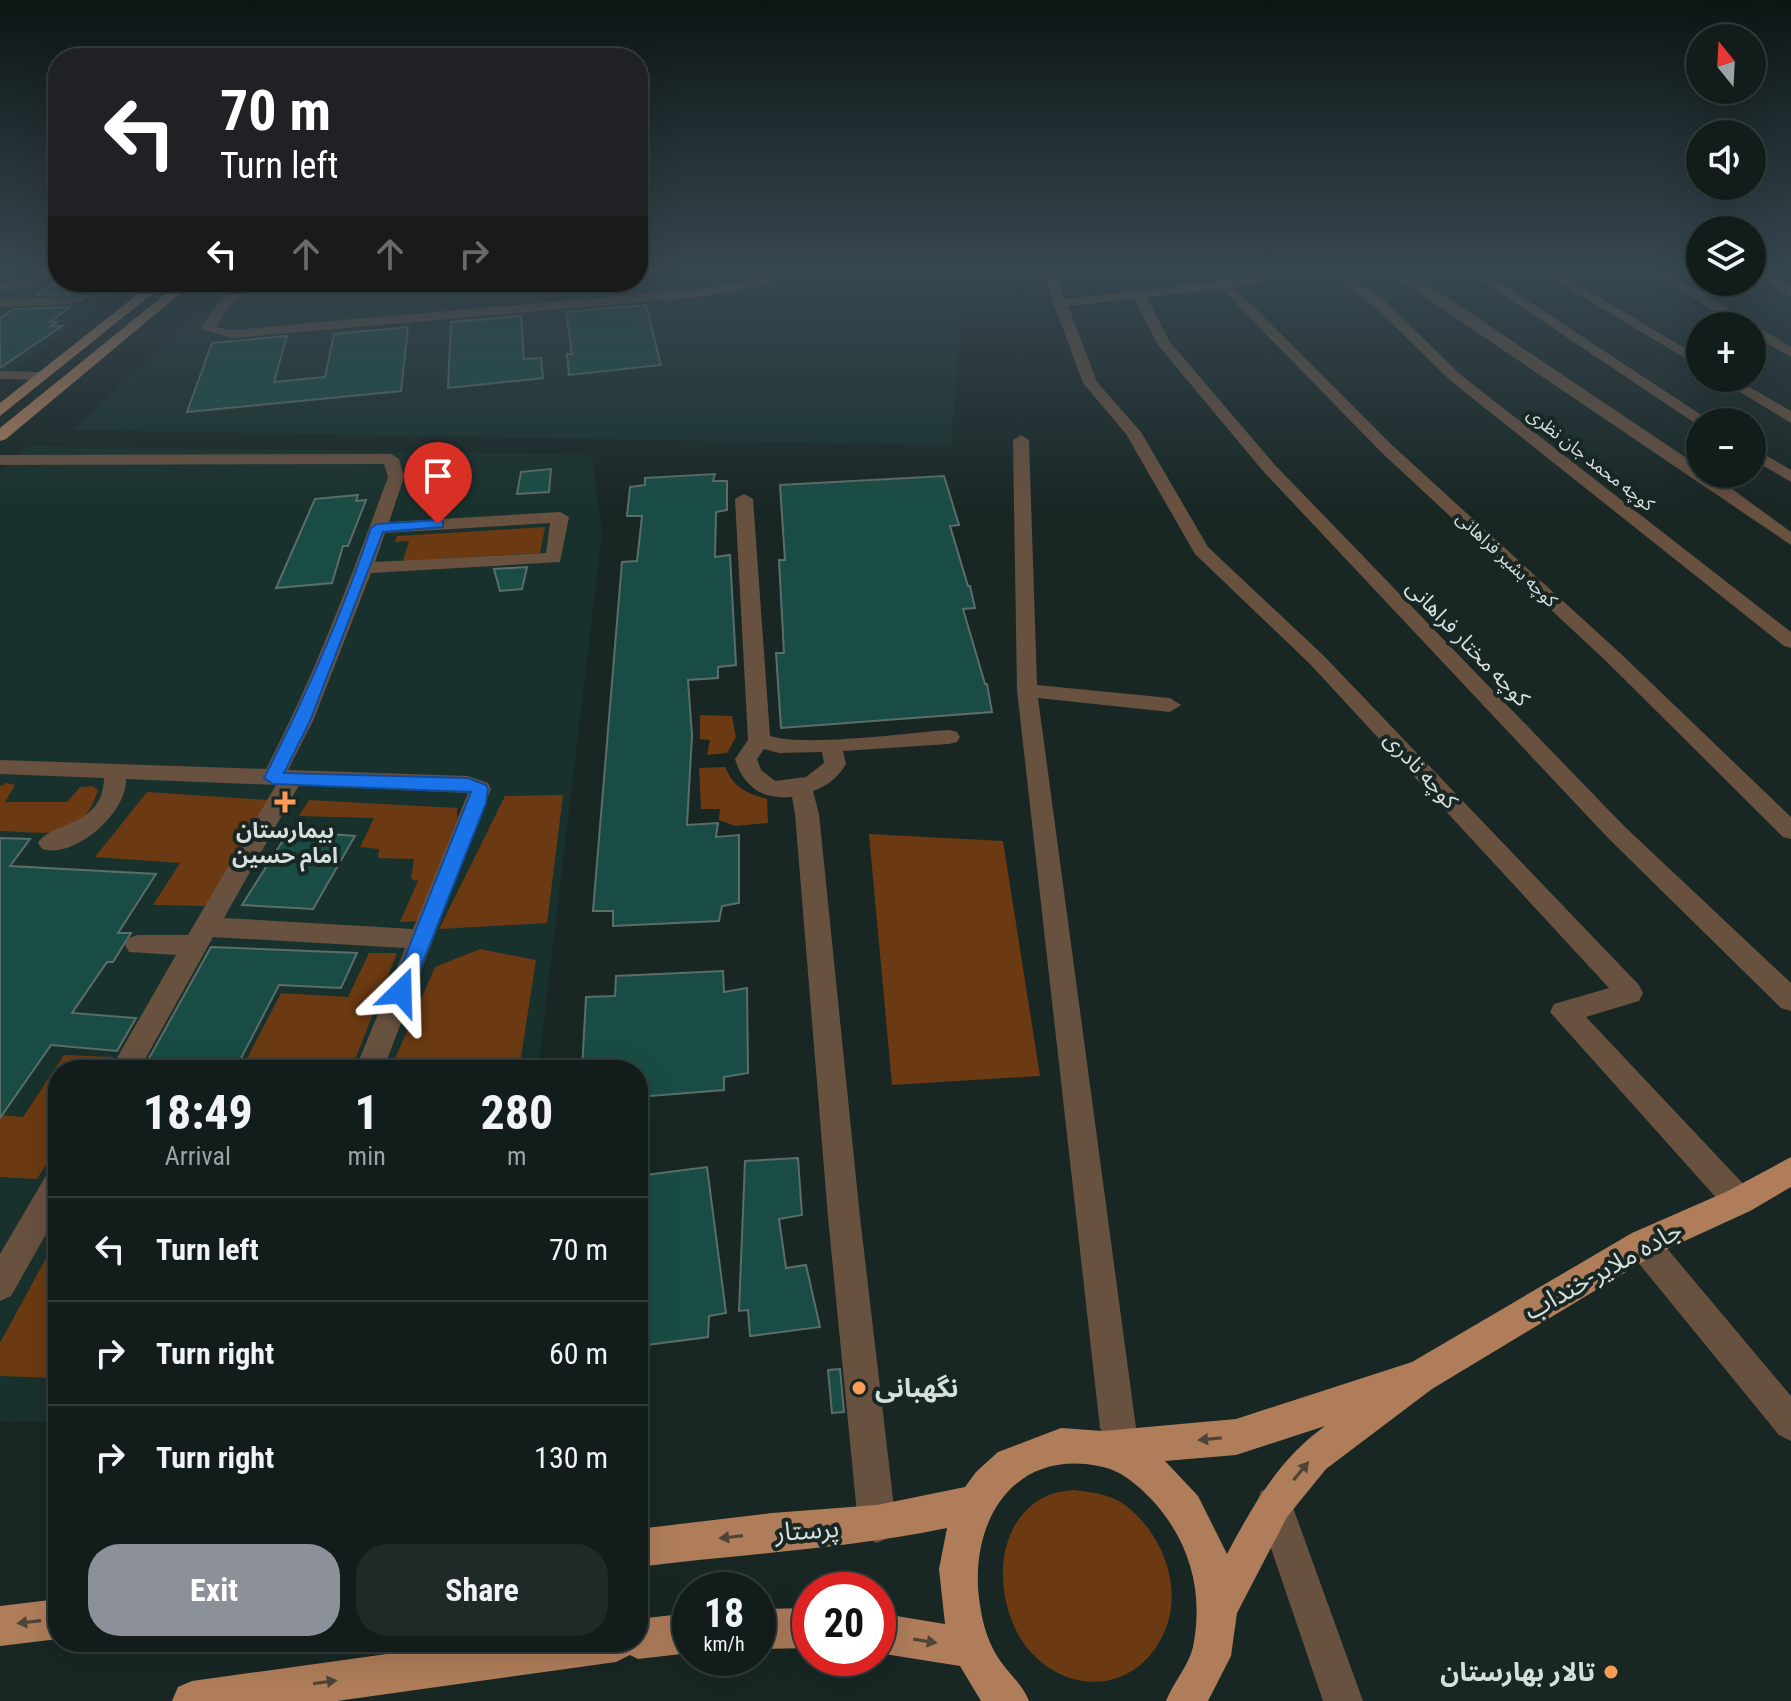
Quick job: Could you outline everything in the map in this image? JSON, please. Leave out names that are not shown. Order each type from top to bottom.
[{"type":"main road","points":[[0,411],[74,351]]},
{"type":"main road","points":[[0,436],[103,351]]},
{"type":"main road","name":"جاده ملایر-خنداب","points":[[1420,1377],[1643,1244],[1739,1201],[1791,1171]]},
{"type":"main road","points":[[1002,1698],[971,1648],[958,1598],[959,1548],[974,1504],[999,1474],[1030,1453],[1066,1444],[1111,1438],[1236,1437],[1420,1377]]},
{"type":"main road","points":[[1218,1609],[1274,1504],[1313,1456],[1420,1377]]},
{"type":"main road","points":[[1111,1438],[1173,1491],[1198,1528],[1213,1568],[1218,1609],[1213,1650],[1197,1689],[1186,1701]]},
{"type":"main road","name":"پرستار","points":[[648,1547],[772,1532],[877,1524],[974,1504]]},
{"type":"main road","points":[[0,1626],[48,1620]]},
{"type":"main road","points":[[648,1638],[672,1635]]},
{"type":"main road","points":[[896,1636],[971,1648]]},
{"type":"main road","points":[[192,1701],[544,1652]]},
{"type":"street","name":"کوچه نادری","points":[[1078,351],[1090,383],[1133,432],[1201,550],[1317,660],[1630,993],[1564,1012],[1739,1201]]},
{"type":"street","name":"کوچه مختار فراهانی","points":[[1171,351],[1269,468],[1616,832],[1791,1000]]},
{"type":"street","name":"کوچه بشیر فراهانی","points":[[1290,351],[1387,449],[1613,657],[1791,831]]},
{"type":"street","name":"کوچه محمد جان نظری","points":[[1430,351],[1469,389],[1791,642]]},
{"type":"street","points":[[1518,351],[1791,540]]},
{"type":"street","points":[[1596,351],[1686,410]]},
{"type":"street","points":[[3,375],[43,376]]},
{"type":"street","points":[[1747,392],[1791,418]]},
{"type":"street","points":[[1021,440],[1027,690],[1111,1438]]},
{"type":"street","points":[[0,460],[391,459],[396,477],[282,779],[201,936],[130,1060]]},
{"type":"street","points":[[1766,461],[1791,477]]},
{"type":"street","points":[[744,499],[759,740],[746,759],[747,769],[753,778],[779,789],[801,788],[820,781],[829,773],[835,764],[831,745]]},
{"type":"street","points":[[364,568],[554,558],[560,517],[377,528]]},
{"type":"street","points":[[1027,690],[1170,705]]},
{"type":"street","points":[[759,740],[779,746],[949,737]]},
{"type":"street","points":[[7,770],[468,784],[480,789],[373,1060]]},
{"type":"street","points":[[50,843],[88,825],[113,800],[117,787],[115,772]]},
{"type":"street","points":[[801,788],[807,814],[844,1217],[877,1524]]},
{"type":"street","points":[[138,945],[201,936],[423,939]]},
{"type":"street","points":[[0,1285],[48,1201]]},
{"type":"street","points":[[1643,1244],[1791,1423]]},
{"type":"street","points":[[1274,1504],[1343,1701]]},
{"type":"shaded area","points":[[0,351],[38,351],[0,381]]},
{"type":"shaded area","points":[[158,351],[959,351],[951,445],[71,430]]},
{"type":"shaded area","name":"بیمارستان امام حسین","points":[[30,446],[592,455],[602,534],[539,1060],[48,1060],[48,1423],[0,1421],[0,472]]},
{"type":"shaded area","points":[[545,527],[540,553],[403,561],[409,541],[395,542],[397,536]]},
{"type":"shaded area","points":[[700,715],[732,716],[736,737],[727,753],[707,755],[710,740],[700,739]]},
{"type":"shaded area","points":[[725,767],[732,780],[742,789],[767,799],[768,823],[735,826],[719,820],[720,809],[701,809],[699,768]]},
{"type":"shaded area","points":[[7,783],[15,785],[5,802],[67,802],[80,787],[93,786],[98,790],[91,807],[72,827],[47,833],[0,831],[0,786]]},
{"type":"shaded area","points":[[147,792],[268,800],[210,906],[153,905],[180,863],[95,857]]},
{"type":"shaded area","points":[[563,795],[547,923],[439,929],[505,796]]},
{"type":"shaded area","points":[[309,800],[457,808],[457,819],[419,921],[400,922],[418,881],[411,879],[414,859],[378,858],[379,849],[360,847],[374,818],[299,816]]},
{"type":"shaded area","points":[[869,834],[1003,841],[1040,1076],[892,1085]]},
{"type":"shaded area","points":[[480,949],[536,960],[521,1060],[394,1060],[435,967]]},
{"type":"shaded area","points":[[369,953],[397,953],[355,1060],[246,1060],[281,993],[348,997]]},
{"type":"shaded area","points":[[64,1055],[113,1057],[111,1060],[61,1060]]},
{"type":"shaded area","points":[[48,1079],[48,1162],[37,1179],[0,1177],[0,1115],[23,1117]]},
{"type":"shaded area","points":[[48,1254],[48,1378],[0,1376],[0,1343]]},
{"type":"shaded area","points":[[1073,1490],[1113,1498],[1125,1505],[1158,1543],[1170,1575],[1171,1609],[1156,1647],[1142,1663],[1125,1675],[1106,1681],[1086,1681],[1065,1676],[1046,1666],[1028,1649],[1016,1631],[1004,1588],[1003,1565],[1007,1543],[1016,1524],[1030,1507],[1049,1495]]},
{"type":"building","points":[[0,351],[25,351],[0,368]]},
{"type":"building","points":[[209,351],[283,351],[274,382],[325,377],[330,351],[405,351],[401,391],[187,412]]},
{"type":"building","points":[[450,351],[523,351],[524,359],[541,358],[543,378],[448,388]]},
{"type":"building","points":[[572,351],[658,351],[661,365],[569,375],[567,354],[572,354]]},
{"type":"building","points":[[551,469],[549,492],[517,494],[521,472]]},
{"type":"building","points":[[715,474],[713,481],[727,481],[727,510],[716,512],[715,557],[730,555],[736,665],[718,667],[718,678],[688,680],[692,735],[687,825],[718,823],[716,837],[739,835],[739,903],[722,906],[719,921],[613,926],[613,911],[593,911],[622,562],[637,561],[642,516],[627,516],[630,487],[645,485],[645,478]]},
{"type":"building","points":[[944,476],[959,525],[950,526],[975,608],[963,609],[987,684],[992,712],[781,728],[776,653],[784,653],[779,560],[785,560],[780,485]]},
{"type":"building","points":[[358,495],[356,501],[366,500],[348,546],[343,546],[332,583],[276,588],[315,499]]},
{"type":"building","points":[[527,567],[522,589],[500,591],[494,569]]},
{"type":"building","points":[[289,831],[355,836],[313,909],[242,905]]},
{"type":"building","points":[[0,838],[30,839],[10,866],[156,874],[118,933],[131,933],[113,962],[107,962],[72,1013],[136,1018],[117,1051],[51,1045],[0,1118]]},
{"type":"building","points":[[211,947],[357,953],[341,988],[279,985],[240,1060],[148,1060]]},
{"type":"building","points":[[723,971],[724,992],[747,988],[748,1073],[724,1077],[724,1090],[648,1096],[648,1060],[583,1060],[586,997],[615,996],[616,976]]},
{"type":"building","points":[[798,1158],[802,1215],[779,1219],[786,1268],[806,1265],[820,1327],[750,1336],[748,1310],[739,1311],[745,1161]]},
{"type":"building","points":[[707,1167],[726,1313],[709,1316],[708,1337],[648,1345],[648,1175]]},
{"type":"building","points":[[840,1369],[844,1412],[832,1413],[828,1370]]},
{"type":"place","name":"بیمارستان امام حسین","points":[[285,802]]},
{"type":"place","name":"نگهبانی","points":[[859,1388]]},
{"type":"place","name":"تالار بهارستان","points":[[1611,1672]]},
{"type":"route","points":[[401,992],[480,789],[468,784],[273,778],[302,721],[377,528],[438,524]]}]
